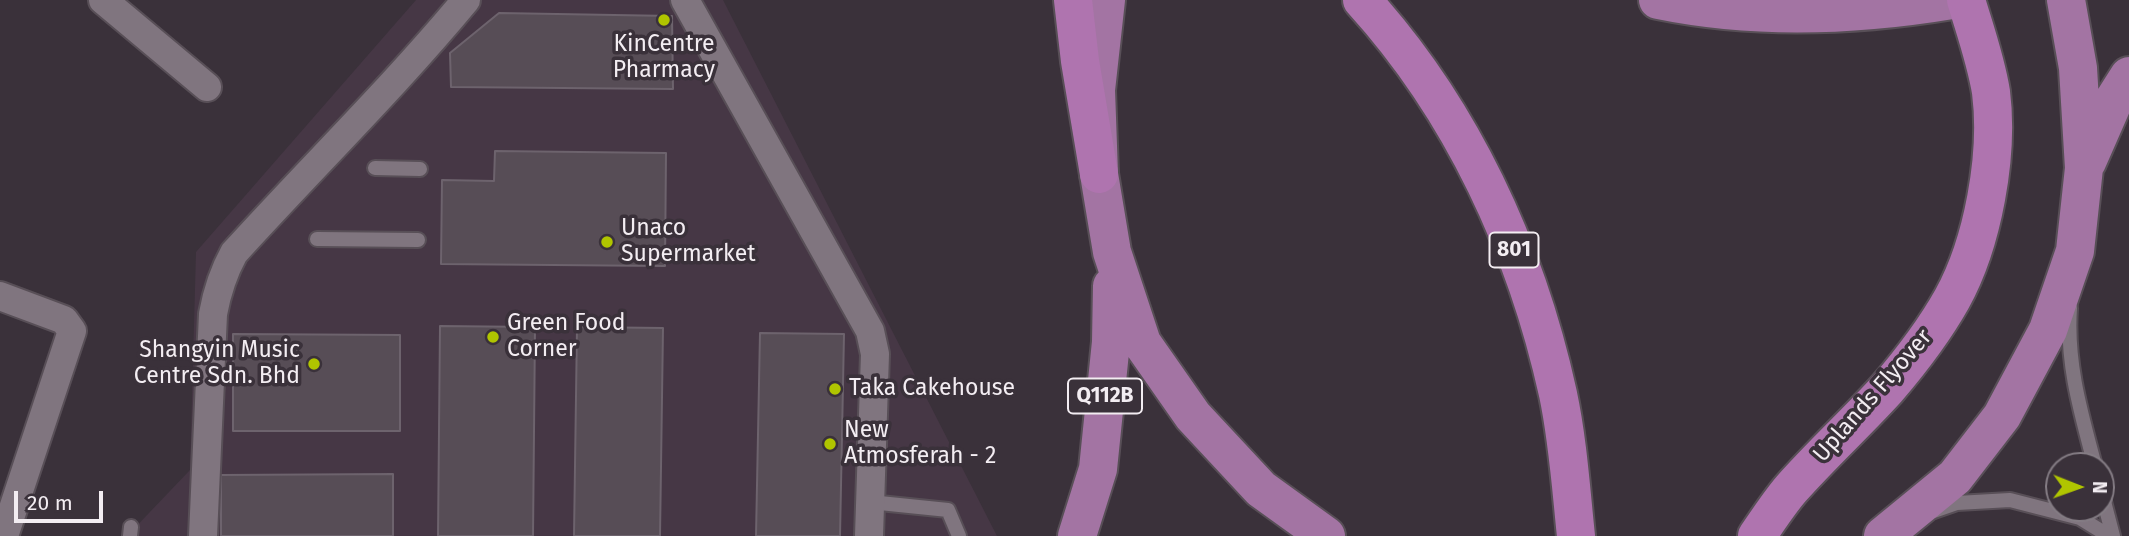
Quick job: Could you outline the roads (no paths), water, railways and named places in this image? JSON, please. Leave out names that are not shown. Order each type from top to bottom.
[{"type":"highway","points":[[1073,0],[1080,61],[1100,174]]},
{"type":"highway","name":"801","points":[[1362,0],[1395,36],[1450,117],[1501,213],[1536,308],[1558,395],[1576,536]]},
{"type":"highway","name":"Uplands Flyover","points":[[1756,536],[1790,490],[1888,388],[1922,346],[1953,298],[1975,244],[1987,192],[1993,139],[1991,92],[1966,0]]},
{"type":"main road","points":[[1106,0],[1097,90],[1100,174],[1112,252],[1142,343],[1193,416],[1261,489],[1326,536]]},
{"type":"main road","points":[[1658,0],[1691,7],[1785,14],[1895,10],[1952,0]]},
{"type":"main road","points":[[1892,529],[1955,477],[2001,416],[2048,330],[2075,251],[2084,168],[2078,68],[2066,0]]},
{"type":"main road","points":[[2084,168],[2115,98],[2129,76]]},
{"type":"main road","name":"Q112B","points":[[1077,536],[1098,469],[1111,342],[1112,252]]},
{"type":"street","points":[[103,0],[207,87]]},
{"type":"street","points":[[203,536],[212,314],[225,269],[234,253],[422,53],[466,0]]},
{"type":"street","points":[[685,0],[870,331],[875,355],[869,536]]},
{"type":"street","points":[[0,296],[64,320],[72,331],[4,536]]},
{"type":"lane","points":[[375,168],[420,169]]},
{"type":"lane","points":[[317,239],[418,240]]},
{"type":"lane","points":[[2075,251],[2070,313],[2070,361],[2079,411],[2091,452]]},
{"type":"lane","points":[[1892,529],[1957,503],[2010,500],[2080,518],[2111,536]]},
{"type":"lane","points":[[870,502],[948,510],[959,536]]},
{"type":"place","name":"KinCentre Pharmacy","points":[[664,20]]},
{"type":"place","name":"Unaco Supermarket","points":[[607,242]]},
{"type":"place","name":"Green Food Corner","points":[[493,337]]},
{"type":"place","name":"Shangyin Music Centre Sdn. Bhd","points":[[314,364]]},
{"type":"place","name":"Taka Cakehouse","points":[[835,389]]},
{"type":"place","name":"New Atmosferah - 2","points":[[830,444]]}]
